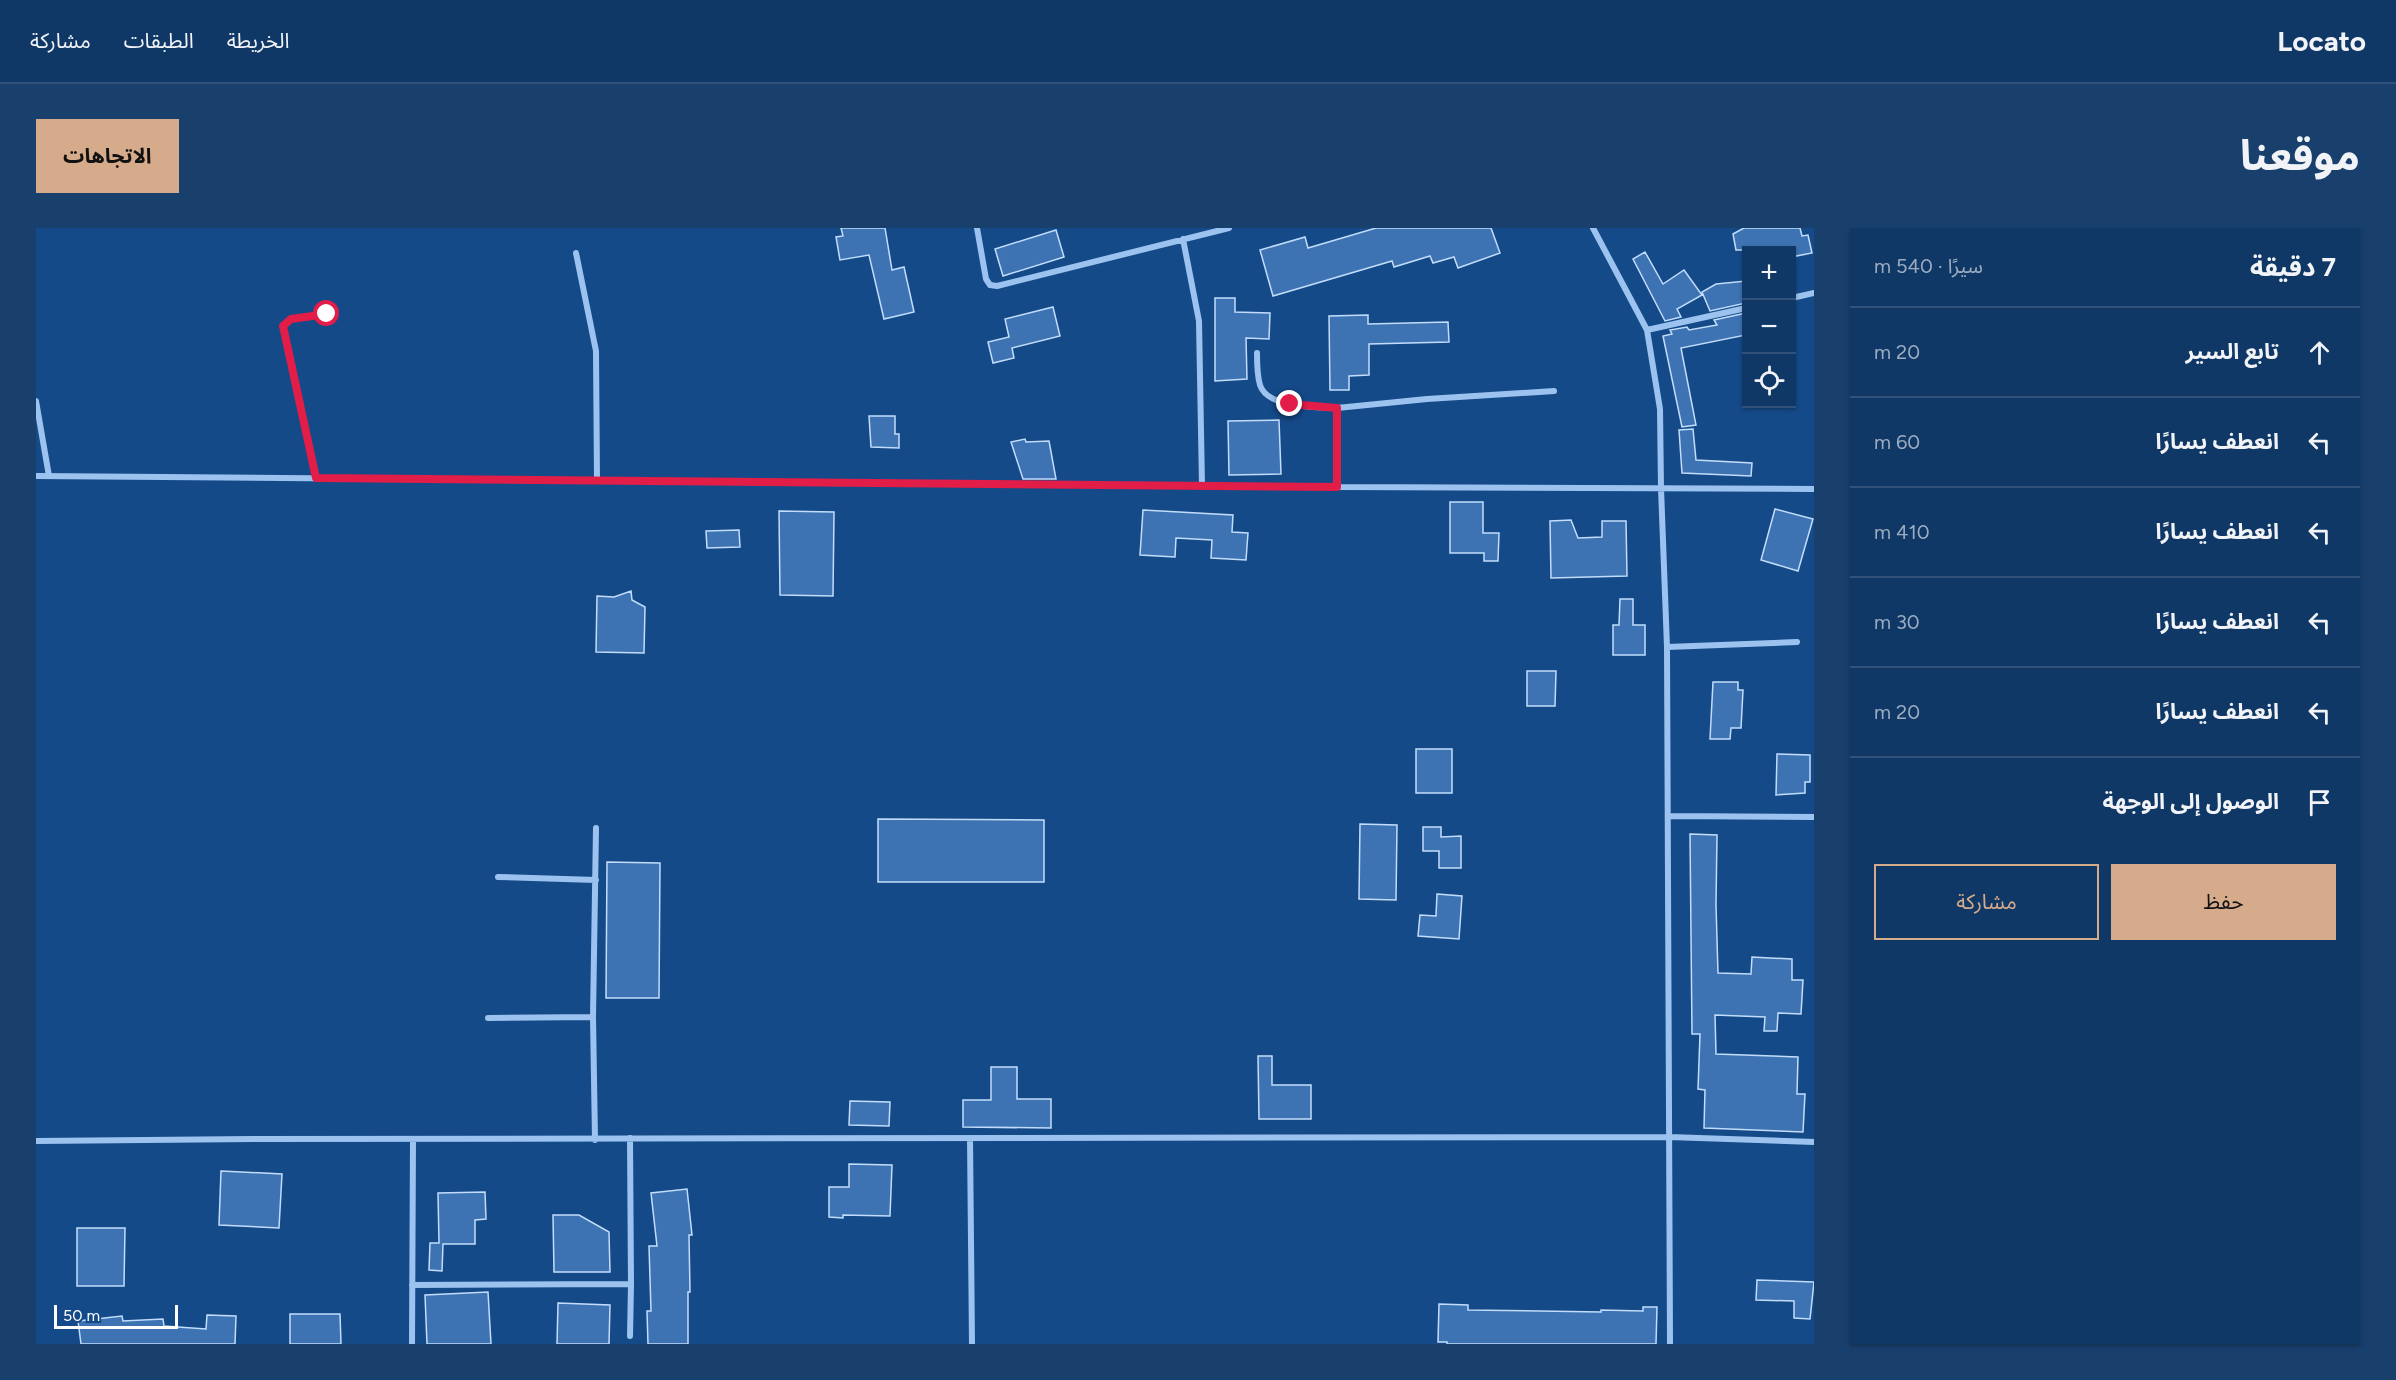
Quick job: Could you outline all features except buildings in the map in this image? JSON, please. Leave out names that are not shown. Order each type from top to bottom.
[{"type":"street","points":[[976,228],[986,279],[990,285],[997,286],[1229,228]]},
{"type":"street","points":[[1593,228],[1647,330],[1660,409],[1667,647],[1670,1344]]},
{"type":"street","points":[[1183,239],[1199,321],[1202,486]]},
{"type":"street","points":[[576,253],[596,351],[597,481]]},
{"type":"street","points":[[1796,297],[1814,293]]},
{"type":"street","points":[[1647,330],[1742,309]]},
{"type":"street","points":[[316,478],[283,326],[291,319],[327,314]]},
{"type":"street","points":[[1257,352],[1261,388],[1269,398],[1290,404],[1337,408],[1427,399],[1554,391]]},
{"type":"street","points":[[36,400],[49,476]]},
{"type":"street","points":[[1337,408],[1337,487]]},
{"type":"street","points":[[36,476],[1814,489]]},
{"type":"street","points":[[1667,647],[1797,642]]},
{"type":"street","points":[[1668,816],[1814,817]]},
{"type":"street","points":[[595,1140],[593,1017],[597,828]]},
{"type":"street","points":[[498,877],[596,880]]},
{"type":"street","points":[[488,1018],[593,1017]]},
{"type":"street","points":[[36,1142],[413,1138],[595,1140],[630,1138],[1669,1137],[1814,1142]]},
{"type":"street","points":[[412,1344],[413,1138]]},
{"type":"street","points":[[630,1138],[630,1336]]},
{"type":"street","points":[[970,1138],[972,1344]]},
{"type":"street","points":[[412,1285],[631,1284]]},
{"type":"route","points":[[327,314],[291,319],[283,326],[316,478],[1337,487],[1337,408],[1290,404]]}]
